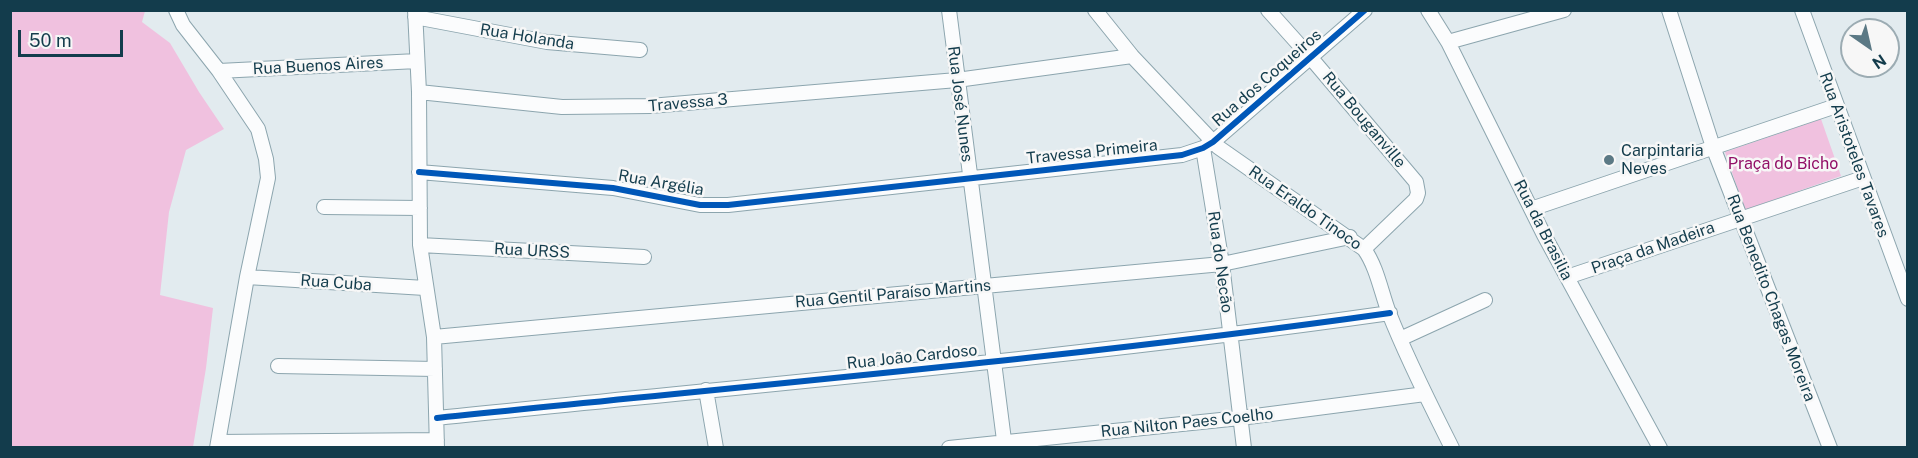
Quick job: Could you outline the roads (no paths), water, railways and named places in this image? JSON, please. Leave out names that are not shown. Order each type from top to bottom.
[{"type":"street","points":[[176,10],[183,25],[219,71],[258,129],[266,159],[268,178],[247,277],[218,445],[437,444],[434,337],[420,245],[420,92],[415,14]]},
{"type":"street","name":"Rua José Nunes","points":[[949,10],[1005,444]]},
{"type":"street","name":"Rua Eraldo Tinoco","points":[[1095,10],[1208,145],[1226,153],[1350,237],[1364,249],[1372,264],[1400,339],[1452,447]]},
{"type":"street","name":"Rua Bouganville","points":[[1268,10],[1416,182],[1418,196],[1364,249]]},
{"type":"street","name":"Rua dos Coqueiros","points":[[1208,145],[1365,10]]},
{"type":"street","name":"Rua da Brasilia","points":[[1428,10],[1448,42],[1531,209],[1660,447]]},
{"type":"street","points":[[1448,42],[1564,10]]},
{"type":"street","name":"Rua Benedito Chagas Moreira","points":[[1669,10],[1713,147],[1830,447]]},
{"type":"street","name":"Rua Aristoteles Tavares","points":[[1802,10],[1908,299]]},
{"type":"street","name":"Rua Holanda","points":[[415,14],[547,42],[640,50]]},
{"type":"street","name":"Travessa 3","points":[[420,92],[562,107],[650,106],[957,80],[1132,56]]},
{"type":"street","name":"Rua Buenos Aires","points":[[219,71],[417,61]]},
{"type":"street","points":[[1531,209],[1836,106]]},
{"type":"street","name":"Travessa Primeira","points":[[970,180],[1168,157],[1208,145]]},
{"type":"street","name":"Rua do Necão","points":[[1208,145],[1244,447]]},
{"type":"street","name":"Rua Argélia","points":[[419,172],[614,188],[700,205],[728,205],[970,180]]},
{"type":"street","name":"Praça da Madeira","points":[[1567,277],[1863,178]]},
{"type":"street","points":[[324,207],[420,208]]},
{"type":"street","name":"Rua Gentil Paraíso Martins","points":[[434,337],[1222,264],[1350,237]]},
{"type":"street","name":"Rua URSS","points":[[420,245],[644,257]]},
{"type":"street","name":"Rua Cuba","points":[[247,277],[425,288]]},
{"type":"street","points":[[1400,339],[1485,300]]},
{"type":"street","name":"Rua João Cardoso","points":[[437,418],[996,362],[1230,336],[1390,313]]},
{"type":"street","points":[[278,366],[435,369]]},
{"type":"street","points":[[706,390],[716,447]]},
{"type":"street","name":"Rua Nilton Paes Coelho","points":[[949,447],[1005,444],[1240,418],[1425,394]]},
{"type":"place","name":"Carpintaria Neves","points":[[1609,160]]},
{"type":"park label","name":"Praça do Bicho","points":[[1783,164]]}]
